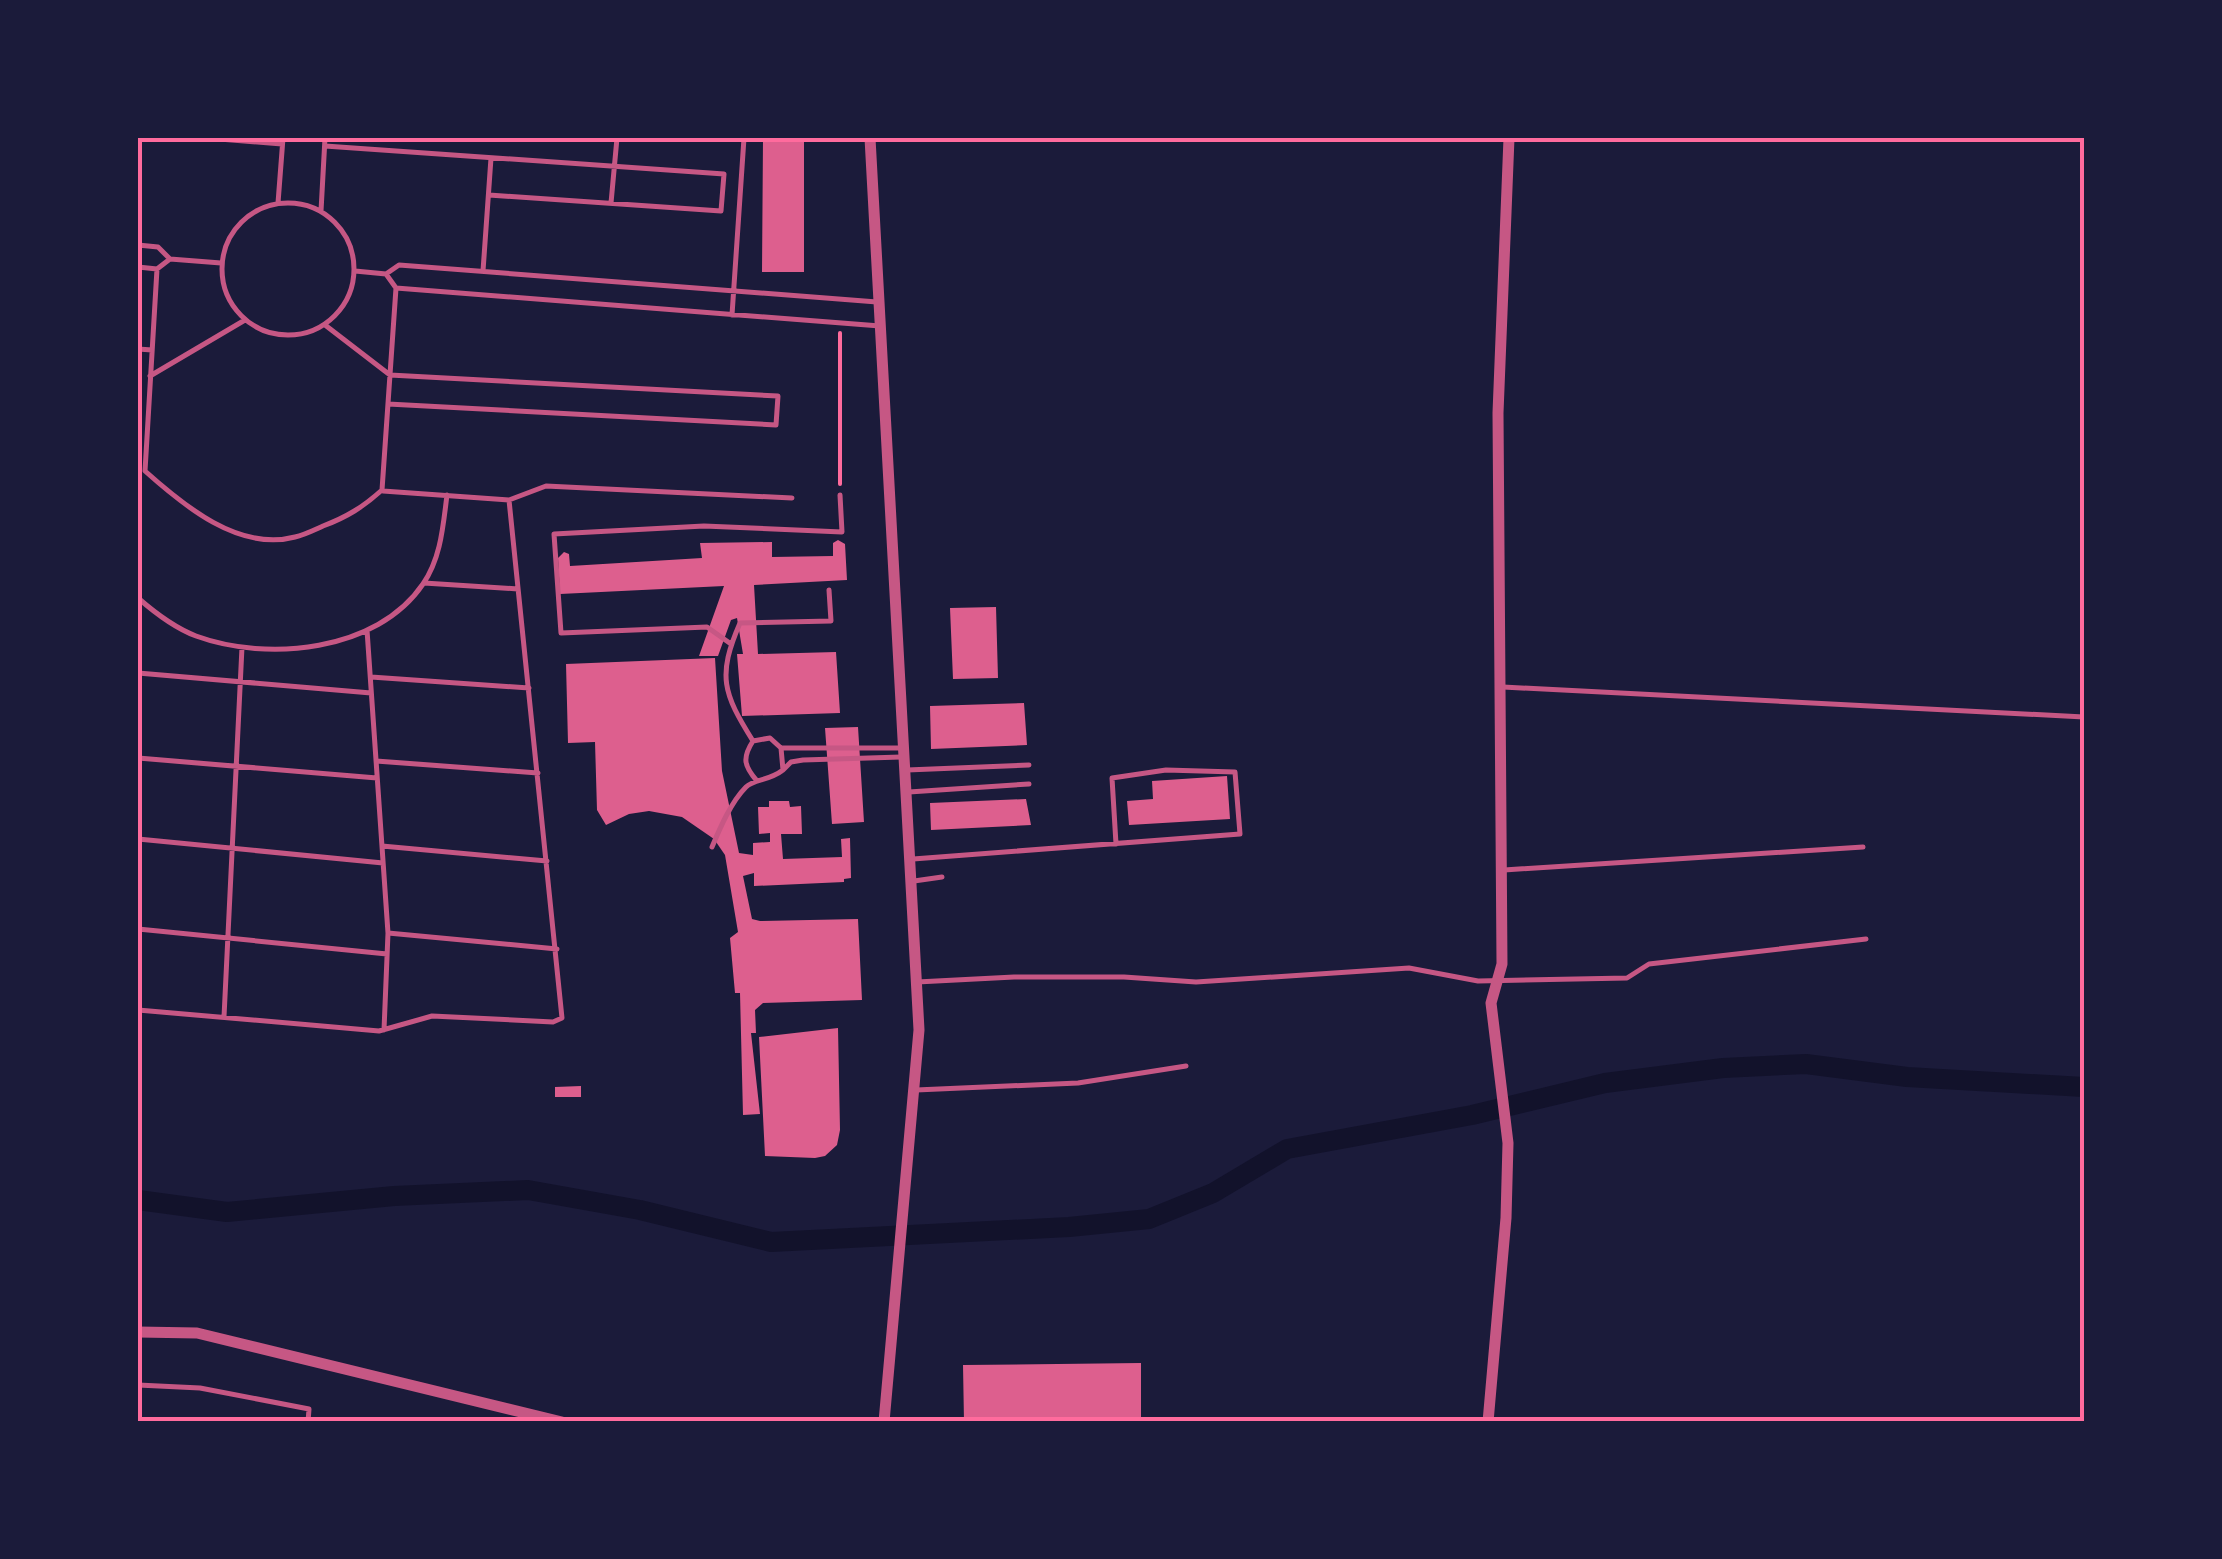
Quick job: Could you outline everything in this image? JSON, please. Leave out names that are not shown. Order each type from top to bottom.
[{"type":"street","points":[[870,138],[919,1030],[884,1422]]},
{"type":"street","points":[[1488,1422],[1506,1218],[1508,1143],[1491,1003],[1502,964],[1498,413],[1509,138]]},
{"type":"street","points":[[138,1332],[197,1333],[562,1422]]},
{"type":"lane","points":[[207,138],[282,141],[278,203]]},
{"type":"lane","points":[[321,211],[326,138]]},
{"type":"lane","points":[[611,203],[617,138]]},
{"type":"lane","points":[[732,314],[744,138]]},
{"type":"lane","points":[[325,146],[724,174],[721,211],[489,194]]},
{"type":"lane","points":[[484,271],[491,158]]},
{"type":"lane","points":[[278,203],[300,204],[321,211],[346,236],[353,253],[351,292],[325,325],[306,334],[284,336],[263,331],[245,320],[226,294],[221,263],[227,242],[240,223],[257,210],[278,203]]},
{"type":"lane","points":[[138,245],[158,247],[170,258],[221,263]]},
{"type":"lane","points":[[138,267],[157,268],[170,258]]},
{"type":"lane","points":[[355,271],[386,274],[399,265],[881,302]]},
{"type":"lane","points":[[157,268],[141,471],[184,506],[236,532],[264,539],[292,538],[357,513],[382,490],[396,288],[386,274]]},
{"type":"lane","points":[[396,288],[882,326]]},
{"type":"lane","points":[[150,376],[245,320]]},
{"type":"lane","points":[[325,325],[390,376],[778,396],[776,425],[388,404]]},
{"type":"lane","points":[[138,349],[152,350]]},
{"type":"lane","points":[[382,490],[509,500],[546,486],[792,498]]},
{"type":"lane","points":[[138,598],[194,636],[242,647],[282,649],[324,643],[367,630],[402,608],[424,583],[441,544],[447,495]]},
{"type":"lane","points":[[730,644],[707,626],[561,633],[554,534],[704,526],[842,532],[840,495]]},
{"type":"lane","points":[[138,1010],[384,1030],[432,1016],[553,1022],[562,1018],[509,500]]},
{"type":"lane","points":[[424,583],[518,589]]},
{"type":"lane","points":[[753,740],[729,702],[725,657],[740,623],[830,621],[830,590]]},
{"type":"lane","points":[[367,630],[388,934],[384,1030]]},
{"type":"lane","points":[[224,1017],[242,647]]},
{"type":"lane","points":[[138,673],[372,693]]},
{"type":"lane","points":[[370,678],[529,688]]},
{"type":"lane","points":[[1500,686],[2084,716]]},
{"type":"lane","points":[[753,740],[770,738],[781,748],[1029,765]]},
{"type":"lane","points":[[753,740],[745,754],[746,767],[757,780]]},
{"type":"lane","points":[[781,748],[783,770]]},
{"type":"lane","points":[[138,758],[377,778]]},
{"type":"lane","points":[[712,847],[746,787],[757,780],[770,780],[790,762],[904,758]]},
{"type":"lane","points":[[376,762],[538,772]]},
{"type":"lane","points":[[910,859],[1116,844],[1240,834],[1235,772],[1166,770],[1112,778],[1116,844]]},
{"type":"lane","points":[[906,792],[1029,784]]},
{"type":"lane","points":[[138,840],[383,863]]},
{"type":"lane","points":[[382,846],[548,861]]},
{"type":"lane","points":[[1501,870],[1863,846]]},
{"type":"lane","points":[[911,881],[942,876]]},
{"type":"lane","points":[[138,929],[387,954]]},
{"type":"lane","points":[[388,934],[557,949]]},
{"type":"lane","points":[[916,982],[1124,977],[1196,982],[1409,968],[1478,981],[1626,978],[1649,964],[1866,939]]},
{"type":"lane","points":[[914,1090],[1078,1083],[1186,1066]]},
{"type":"lane","points":[[138,1386],[200,1388],[309,1409],[308,1422]]},
{"type":"path","points":[[840,323],[840,495]]},
{"type":"building","points":[[763,138],[804,138],[804,272],[762,272]]},
{"type":"building","points":[[838,540],[845,544],[847,580],[754,585],[758,654],[836,652],[840,713],[742,716],[737,654],[743,654],[737,618],[731,620],[718,656],[699,656],[724,586],[560,594],[558,558],[564,552],[569,554],[570,566],[702,558],[700,543],[772,542],[772,557],[833,556],[833,543]]},
{"type":"building","points":[[996,607],[998,678],[953,679],[950,608]]},
{"type":"building","points":[[715,658],[722,771],[739,853],[753,855],[753,843],[770,842],[770,833],[759,834],[758,807],[769,807],[769,801],[789,801],[790,807],[801,806],[802,834],[781,834],[783,859],[842,857],[841,839],[850,838],[851,878],[844,882],[754,886],[754,873],[743,876],[752,919],[858,919],[862,1000],[763,1003],[755,1010],[756,1033],[751,1033],[760,1114],[743,1115],[740,993],[735,993],[730,938],[738,932],[725,855],[714,839],[682,817],[649,811],[629,814],[606,825],[597,810],[595,742],[568,743],[566,664]]},
{"type":"building","points":[[1024,703],[1027,745],[931,749],[930,706]]},
{"type":"building","points":[[858,727],[864,822],[832,824],[825,728]]},
{"type":"building","points":[[1227,776],[1230,819],[1129,825],[1127,801],[1153,799],[1152,781]]},
{"type":"building","points":[[1026,799],[1031,825],[931,830],[930,803]]},
{"type":"building","points":[[838,1028],[837,1145],[825,1156],[815,1158],[765,1156],[759,1037]]},
{"type":"building","points":[[581,1086],[581,1097],[555,1097],[555,1087]]},
{"type":"building","points":[[1141,1363],[1141,1422],[964,1422],[963,1365]]},
{"type":"waterway","points":[[138,1200],[227,1212],[394,1196],[528,1190],[640,1210],[771,1242],[1069,1227],[1149,1219],[1213,1193],[1287,1149],[1472,1115],[1605,1083],[1723,1068],[1806,1064],[1907,1077],[2084,1087]]}]
